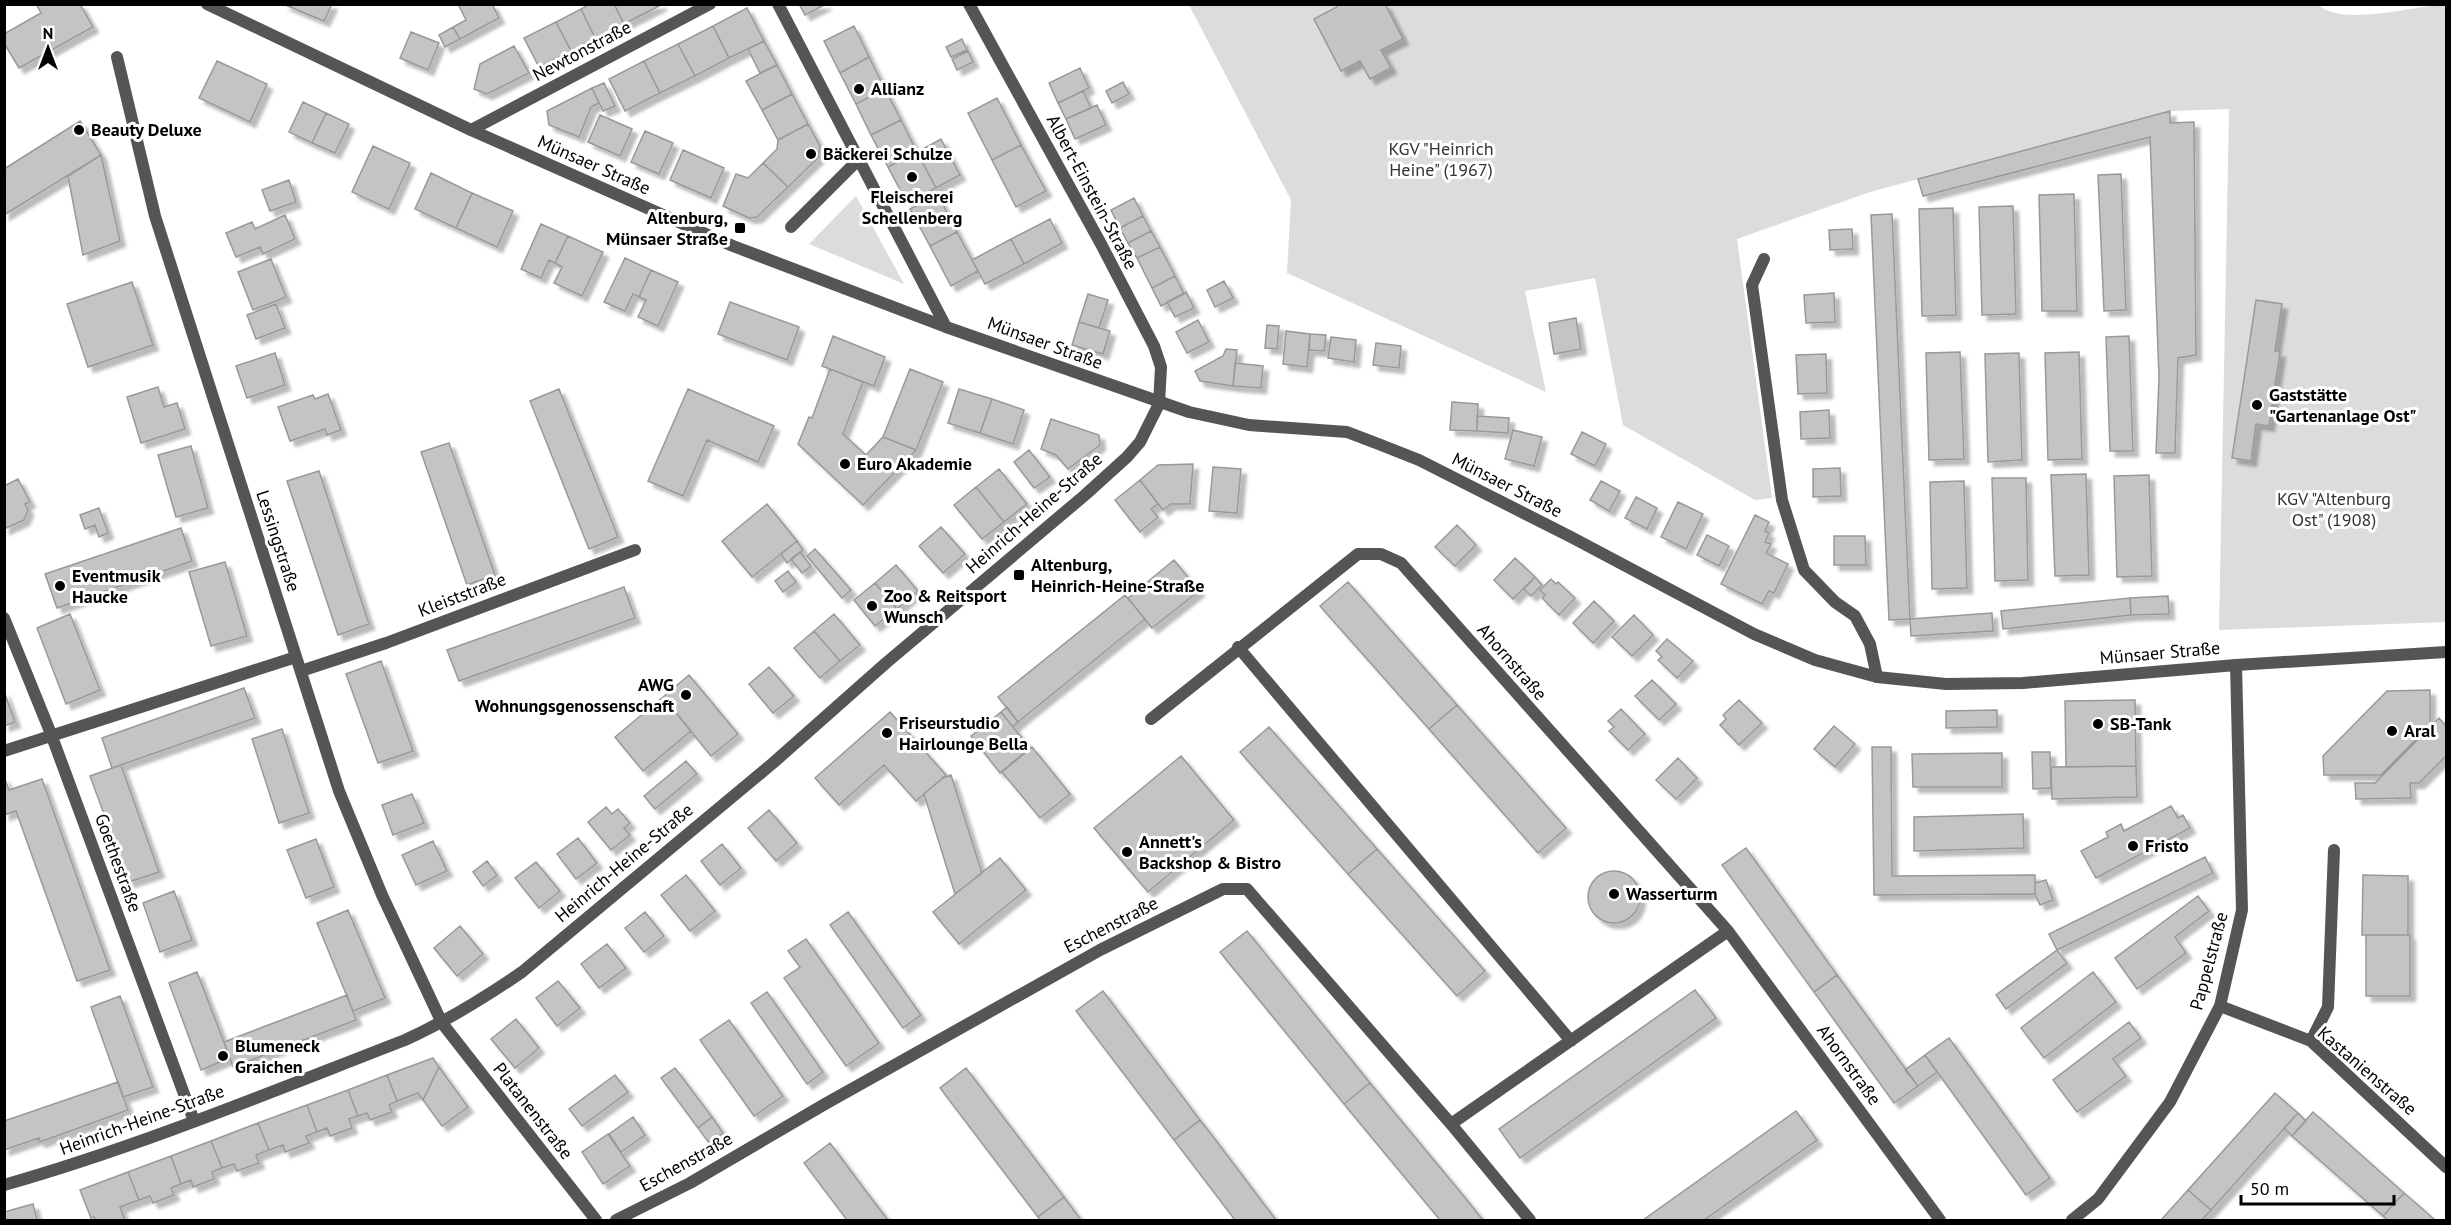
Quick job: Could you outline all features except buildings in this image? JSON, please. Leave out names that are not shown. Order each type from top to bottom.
[{"type":"street","name":"Newtonstraße","points":[[471,130],[710,4]]},
{"type":"street","points":[[778,4],[946,327]]},
{"type":"street","name":"Albert-Einstein-Straße","points":[[969,4],[1101,244],[1154,346],[1161,367],[1159,404]]},
{"type":"street","name":"Münsaer Straße","points":[[209,5],[471,130],[734,246],[946,327],[1159,404],[1219,420],[1249,425],[1347,432],[1419,460],[1754,634],[1815,660],[1877,677],[1946,684],[2023,682],[2236,665],[2446,652]]},
{"type":"street","name":"Lessingstraße","points":[[117,57],[155,216],[339,791],[382,895],[442,1023]]},
{"type":"street","points":[[791,227],[860,158]]},
{"type":"street","points":[[1764,259],[1752,285],[1782,501],[1804,570],[1835,602],[1855,616],[1870,644],[1877,677]]},
{"type":"street","name":"Heinrich-Heine-Straße","points":[[4,1185],[57,1170],[194,1121],[405,1040],[442,1023],[522,972],[773,762],[1085,495],[1140,442],[1159,404]]},
{"type":"street","name":"Kleiststraße","points":[[301,671],[386,643],[635,550]]},
{"type":"street","name":"Ahornstraße","points":[[1150,719],[1358,554],[1381,554],[1401,562],[1728,931],[1940,1221]]},
{"type":"street","name":"Goethestraße","points":[[4,618],[51,734],[194,1121]]},
{"type":"street","points":[[1238,647],[1571,1041]]},
{"type":"street","points":[[4,751],[296,657]]},
{"type":"street","name":"Pappelstraße","points":[[2072,1221],[2098,1199],[2170,1102],[2220,1006],[2242,910],[2236,665]]},
{"type":"street","points":[[2311,1041],[2328,1007],[2334,850]]},
{"type":"street","name":"Eschenstraße","points":[[616,1221],[690,1183],[825,1104],[1100,950],[1224,889],[1247,889],[1451,1124],[1530,1221]]},
{"type":"street","points":[[1451,1124],[1728,931]]},
{"type":"street","name":"Kastanienstraße","points":[[2220,1006],[2311,1041],[2446,1167]]},
{"type":"street","name":"Platanenstraße","points":[[442,1023],[596,1221]]},
{"type":"green space","name":"KGV \"Heinrich Heine\" (1967)","points":[[2317,4],[2328,11],[2360,15],[2446,5],[2446,622],[2219,630],[2229,109],[2170,111],[1870,192],[1737,239],[1772,498],[1755,500],[1623,425],[1595,278],[1525,291],[1546,392],[1287,273],[1291,200],[1189,5]]},
{"type":"green space","points":[[856,196],[904,284],[809,244]]},
{"type":"place","name":"Allianz","points":[[859,89]]},
{"type":"place","name":"Beauty Deluxe","points":[[79,130]]},
{"type":"place","name":"Bäckerei Schulze","points":[[811,154]]},
{"type":"place","name":"Fleischerei Schellenberg","points":[[912,177]]},
{"type":"place","name":"Altenburg, Münsaer Straße","points":[[740,228]]},
{"type":"place","name":"Gaststätte \"Gartenanlage Ost\"","points":[[2257,405]]},
{"type":"place","name":"Euro Akademie","points":[[845,464]]},
{"type":"place","name":"Altenburg, Heinrich-Heine-Straße","points":[[1019,575]]},
{"type":"place","name":"Eventmusik Haucke","points":[[60,586]]},
{"type":"place","name":"Zoo & Reitsport Wunsch","points":[[872,606]]},
{"type":"place","name":"AWG Wohnungsgenossenschaft","points":[[686,695]]},
{"type":"place","name":"SB-Tank","points":[[2098,724]]},
{"type":"place","name":"Aral","points":[[2392,731]]},
{"type":"place","name":"Friseurstudio Hairlounge Bella","points":[[887,733]]},
{"type":"place","name":"Fristo","points":[[2133,846]]},
{"type":"place","name":"Annett's Backshop & Bistro","points":[[1127,852]]},
{"type":"place","name":"Wasserturm","points":[[1614,894]]},
{"type":"place","name":"Blumeneck Graichen","points":[[223,1056]]},
{"type":"park label","name":"KGV \"Altenburg Ost\" (1908)","points":[[2334,509]]}]
